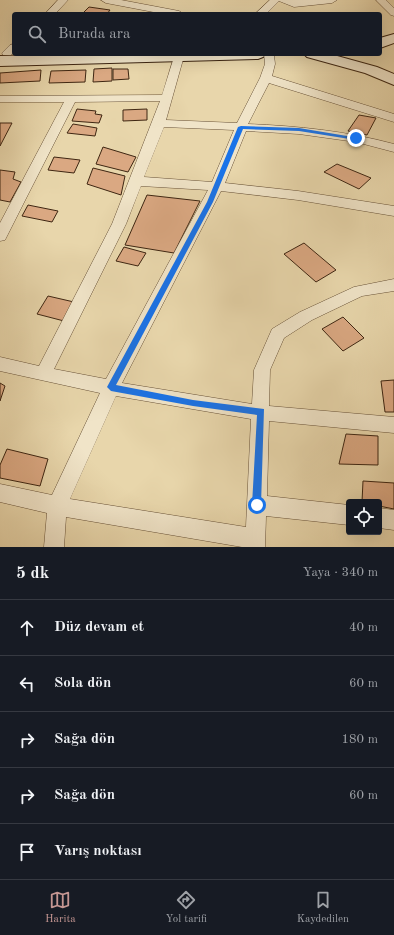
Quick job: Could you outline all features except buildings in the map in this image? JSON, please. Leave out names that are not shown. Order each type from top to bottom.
[{"type":"main road","points":[[382,33],[394,30]]},
{"type":"main road","points":[[382,42],[394,38]]},
{"type":"main road","points":[[324,56],[365,63]]},
{"type":"main road","points":[[347,56],[365,63],[394,80]]},
{"type":"street","points":[[52,12],[63,0]]},
{"type":"street","points":[[106,0],[169,12]]},
{"type":"street","points":[[262,12],[275,0]]},
{"type":"street","points":[[283,0],[294,2],[332,0]]},
{"type":"street","points":[[380,0],[394,13]]},
{"type":"street","points":[[289,12],[294,2]]},
{"type":"street","points":[[43,374],[119,224],[159,123],[179,56]]},
{"type":"street","points":[[54,547],[57,506],[111,387],[206,209],[241,127],[266,78],[270,64],[267,56]]},
{"type":"street","points":[[266,78],[394,118]]},
{"type":"street","points":[[0,99],[167,98]]},
{"type":"street","points":[[0,236],[71,99]]},
{"type":"street","points":[[159,123],[299,130],[356,138],[394,148]]},
{"type":"street","points":[[136,181],[217,185],[346,201],[394,211]]},
{"type":"street","points":[[0,493],[57,506],[255,543],[262,370],[278,334],[306,316],[359,291],[394,285]]},
{"type":"street","points":[[0,364],[43,374],[193,403],[355,423],[394,425]]},
{"type":"street","points":[[257,505],[346,515]]},
{"type":"street","points":[[382,518],[394,520]]},
{"type":"route","points":[[257,505],[261,412],[193,403],[111,387],[210,202],[241,127],[299,130],[356,138]]}]
